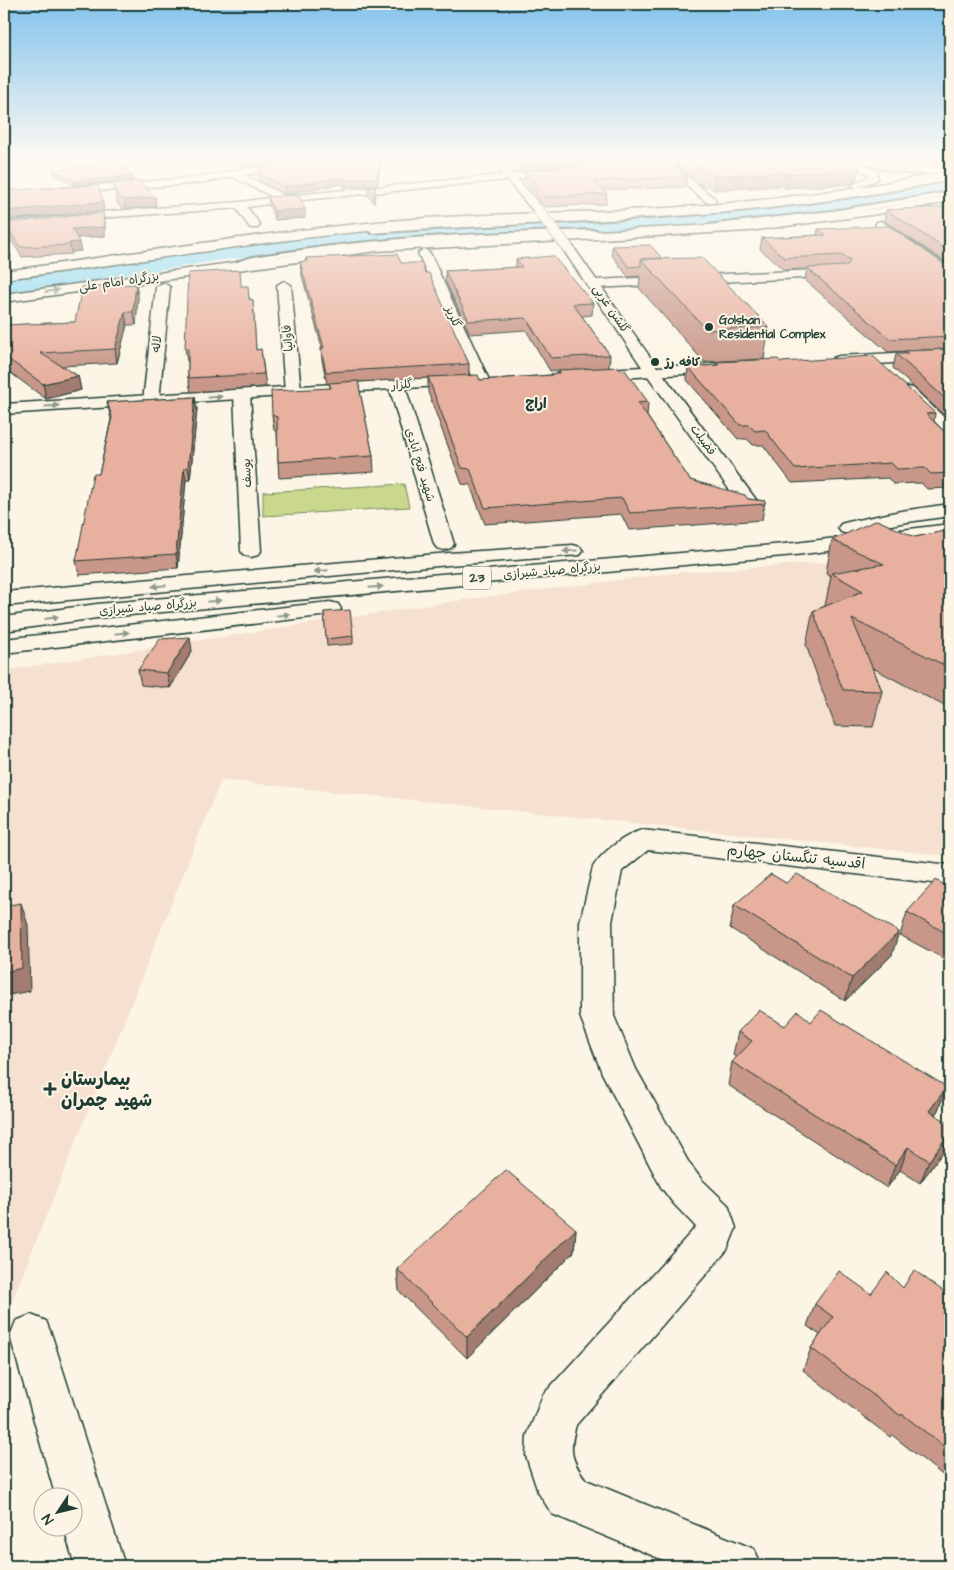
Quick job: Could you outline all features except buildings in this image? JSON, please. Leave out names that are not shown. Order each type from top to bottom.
[{"type":"main road","name":"بزرگراه امام علی","points":[[4,275],[273,237],[341,230]]},
{"type":"main road","name":"گلشن غربی","points":[[554,230],[594,284],[653,372]]},
{"type":"main road","name":"بزرگراه امام علی","points":[[4,298],[336,252],[424,243],[675,230]]},
{"type":"main road","points":[[889,230],[950,273]]},
{"type":"main road","name":"گلریز","points":[[424,253],[481,380]]},
{"type":"main road","points":[[4,256],[4,261]]},
{"type":"main road","points":[[594,284],[838,273]]},
{"type":"main road","name":"فاوانیا","points":[[284,285],[293,392]]},
{"type":"main road","name":"لاله","points":[[151,401],[163,287]]},
{"type":"main road","points":[[822,362],[950,355]]},
{"type":"main road","points":[[871,359],[950,432]]},
{"type":"main road","points":[[577,376],[742,367]]},
{"type":"main road","name":"فضیلت","points":[[653,372],[753,509]]},
{"type":"main road","name":"گلزار","points":[[4,409],[500,380]]},
{"type":"main road","name":"شهید فتح آبادی","points":[[396,386],[444,544]]},
{"type":"main road","name":"یوسف","points":[[242,395],[251,551]]},
{"type":"main road","points":[[848,528],[901,517],[950,510]]},
{"type":"main road","name":"بزرگراه صیاد شیرازی","points":[[4,598],[449,559],[767,537],[950,519]]},
{"type":"main road","name":"بزرگراه صیاد شیرازی","points":[[4,624],[97,612],[795,550],[950,530]]},
{"type":"main road","points":[[9,646],[682,567],[795,550]]},
{"type":"main road","name":"اقدسیه تنگستان چهارم","points":[[737,1566],[569,1497],[556,1480],[548,1461],[549,1434],[559,1411],[713,1237],[716,1228],[714,1218],[687,1191],[676,1175],[620,1073],[598,1016],[596,922],[608,867],[642,840],[950,875]]},
{"type":"main road","points":[[31,1336],[100,1566]]},
{"type":"lane","points":[[200,248],[383,230]]},
{"type":"lane","points":[[217,269],[271,256],[382,242],[463,236],[632,230]]},
{"type":"shaded area","name":"بیمارستان شهید چمران","points":[[950,554],[950,856],[221,780],[4,1321],[4,674],[8,670],[449,602],[673,573]]},
{"type":"green space","points":[[404,484],[409,507],[263,516],[263,492]]},
{"type":"waterway","points":[[4,286],[277,246],[369,237],[476,230]]},
{"type":"place","name":"Golshan Residential Complex","points":[[709,327]]},
{"type":"place","name":"کافه رژ","points":[[655,362]]},
{"type":"place","name":"بیمارستان شهید چمران","points":[[50,1089]]},
{"type":"district","name":"اراج","points":[[536,404]]}]
